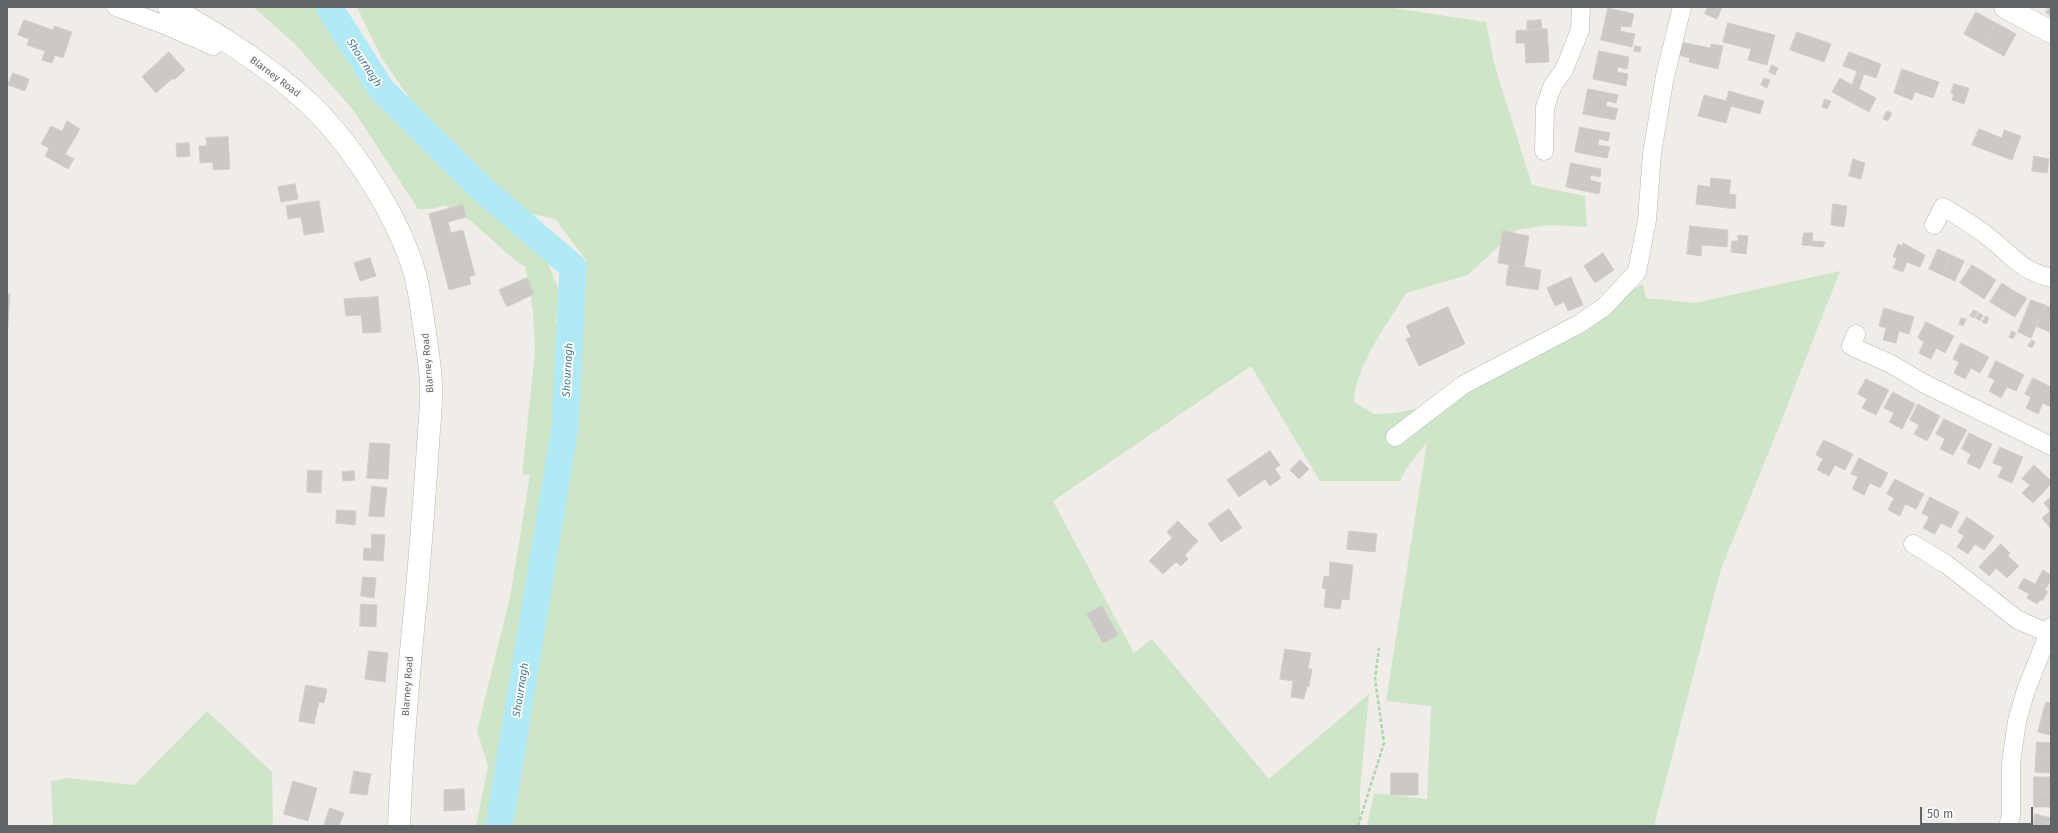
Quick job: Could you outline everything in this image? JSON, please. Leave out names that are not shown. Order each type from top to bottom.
[{"type":"main road","name":"Blarney Road","points":[[168,7],[218,36],[267,69],[304,99],[343,142],[380,194],[404,244],[414,273],[421,299],[428,347],[431,386],[424,511],[408,683],[399,826]]},
{"type":"main road","points":[[2005,7],[2051,32]]},
{"type":"street","points":[[116,7],[165,24],[213,46],[218,36]]},
{"type":"street","points":[[1544,151],[1545,107],[1553,85],[1564,70],[1580,30],[1581,7]]},
{"type":"street","points":[[1395,437],[1462,385],[1578,324],[1604,307],[1637,272],[1647,220],[1652,152],[1665,76],[1682,7]]},
{"type":"street","points":[[1934,225],[1942,208],[1988,236],[2019,265],[2051,278]]},
{"type":"street","points":[[1856,334],[1851,346],[1891,364],[1924,383],[2051,446]]},
{"type":"street","points":[[1913,544],[1946,564],[2018,620],[2050,630],[2026,690],[2017,721],[2011,763],[2011,815],[2008,826]]},
{"type":"path","points":[[1358,826],[1384,743],[1381,708],[1375,679],[1379,648]]},
{"type":"green space","points":[[253,7],[320,7],[379,96],[432,152],[500,213],[547,260],[561,296],[555,325],[586,260],[555,219],[525,212],[474,166],[415,106],[381,57],[357,7],[1387,7],[1486,22],[1494,63],[1532,185],[1585,196],[1587,227],[1550,225],[1516,230],[1468,275],[1406,293],[1366,359],[1356,388],[1354,402],[1374,414],[1396,413],[1450,401],[1588,328],[1621,303],[1629,292],[1643,284],[1646,298],[1695,303],[1840,271],[1779,427],[1721,569],[1654,826],[1367,826],[1374,793],[1427,799],[1431,706],[1386,701],[1427,442],[1406,469],[1400,481],[1320,481],[1251,366],[1053,501],[1134,653],[1152,639],[1269,779],[1369,694],[1360,790],[1360,826],[506,826],[498,802],[492,826],[476,826],[488,766],[477,731],[510,597],[530,475],[522,474],[535,352],[533,310],[525,266],[518,263],[471,221],[445,205],[432,209],[418,209],[354,111],[295,44]]},
{"type":"green space","points":[[207,711],[272,772],[273,826],[53,826],[51,781],[69,778],[134,785]]},
{"type":"building","points":[[1708,7],[1722,7],[1717,19],[1705,14]]},
{"type":"building","points":[[2049,7],[2051,7],[2051,16],[2046,13]]},
{"type":"building","points":[[1608,8],[1634,14],[1631,27],[1621,26],[1620,31],[1635,34],[1632,47],[1601,40]]},
{"type":"building","points":[[1976,12],[1996,23],[1984,45],[1964,34]]},
{"type":"building","points":[[24,20],[53,30],[54,26],[72,32],[63,58],[55,55],[52,63],[42,60],[45,51],[27,45],[29,39],[18,35]]},
{"type":"building","points":[[1541,20],[1542,30],[1527,30],[1527,21]]},
{"type":"building","points":[[1728,23],[1775,35],[1767,65],[1748,60],[1751,49],[1723,42]]},
{"type":"building","points":[[1996,23],[2016,34],[2004,56],[1984,45]]},
{"type":"building","points":[[1547,29],[1549,62],[1526,63],[1525,43],[1516,43],[1516,31]]},
{"type":"building","points":[[1797,32],[1831,44],[1824,62],[1790,50]]},
{"type":"building","points":[[1681,42],[1710,48],[1711,44],[1723,46],[1718,69],[1689,62],[1690,58],[1678,55]]},
{"type":"building","points":[[1635,46],[1641,47],[1640,52],[1634,51]]},
{"type":"building","points":[[1599,51],[1629,57],[1627,69],[1618,67],[1617,72],[1628,74],[1626,86],[1593,79]]},
{"type":"building","points":[[169,52],[185,70],[156,93],[142,77]]},
{"type":"building","points":[[1849,52],[1881,64],[1876,78],[1864,74],[1859,89],[1876,98],[1869,112],[1832,92],[1840,78],[1852,85],[1857,71],[1843,66]]},
{"type":"building","points":[[1772,65],[1778,68],[1775,75],[1769,72]]},
{"type":"building","points":[[1902,69],[1939,82],[1933,98],[1915,92],[1912,100],[1894,93]]},
{"type":"building","points":[[13,73],[29,79],[25,91],[8,85]]},
{"type":"building","points":[[1764,78],[1770,80],[1767,88],[1761,85]]},
{"type":"building","points":[[1954,84],[1969,88],[1964,104],[1952,100],[1954,94],[1951,93]]},
{"type":"building","points":[[1588,89],[1618,95],[1616,103],[1607,101],[1606,106],[1618,109],[1615,120],[1583,114]]},
{"type":"building","points":[[1729,91],[1764,101],[1760,114],[1731,106],[1726,123],[1698,116],[1704,95],[1726,101]]},
{"type":"building","points":[[1825,99],[1831,101],[1827,109],[1822,107]]},
{"type":"building","points":[[1887,111],[1892,113],[1888,121],[1883,119]]},
{"type":"building","points":[[67,121],[80,129],[65,154],[74,159],[68,169],[45,156],[49,148],[41,144],[51,126],[62,131]]},
{"type":"building","points":[[1580,127],[1610,133],[1608,141],[1599,139],[1598,145],[1610,147],[1607,158],[1575,152]]},
{"type":"building","points":[[1979,129],[2002,138],[2004,130],[2021,136],[2012,160],[1972,145]]},
{"type":"building","points":[[228,137],[230,169],[213,170],[213,162],[200,163],[199,146],[207,146],[206,138]]},
{"type":"building","points":[[189,143],[190,156],[177,157],[176,144]]},
{"type":"building","points":[[2034,156],[2049,159],[2047,173],[2032,171]]},
{"type":"building","points":[[1853,159],[1865,163],[1861,179],[1849,176]]},
{"type":"building","points":[[1571,163],[1601,169],[1600,177],[1591,175],[1590,180],[1601,183],[1599,194],[1566,187]]},
{"type":"building","points":[[1711,178],[1731,180],[1729,194],[1736,195],[1735,209],[1696,204],[1698,185],[1710,187]]},
{"type":"building","points":[[295,184],[298,199],[281,202],[278,187]]},
{"type":"building","points":[[319,201],[324,232],[304,235],[301,217],[288,219],[286,206]]},
{"type":"building","points":[[1833,204],[1847,206],[1844,227],[1831,225]]},
{"type":"building","points":[[463,205],[466,217],[448,222],[451,233],[463,230],[475,275],[469,277],[471,284],[449,290],[429,214]]},
{"type":"building","points":[[1690,226],[1728,230],[1727,247],[1702,245],[1701,256],[1687,254]]},
{"type":"building","points":[[1503,231],[1529,236],[1524,267],[1498,263]]},
{"type":"building","points":[[1804,233],[1813,233],[1812,241],[1825,242],[1823,247],[1802,245]]},
{"type":"building","points":[[1738,235],[1748,236],[1746,254],[1731,252],[1732,241],[1738,241]]},
{"type":"building","points":[[1903,243],[1925,255],[1920,267],[1907,262],[1903,272],[1893,268],[1897,258],[1893,257],[1898,244],[1902,246]]},
{"type":"building","points":[[1938,249],[1951,255],[1942,275],[1929,269]]},
{"type":"building","points":[[1603,253],[1614,270],[1595,283],[1584,266]]},
{"type":"building","points":[[1951,255],[1964,261],[1955,281],[1942,275]]},
{"type":"building","points":[[370,258],[376,276],[360,281],[354,263]]},
{"type":"building","points":[[1509,264],[1541,270],[1538,290],[1506,285]]},
{"type":"building","points":[[1972,265],[1984,272],[1972,291],[1960,283]]},
{"type":"building","points":[[1984,272],[1996,280],[1984,299],[1972,291]]},
{"type":"building","points":[[1571,277],[1583,305],[1568,311],[1564,302],[1555,306],[1547,288]]},
{"type":"building","points":[[527,278],[534,294],[507,307],[499,290]]},
{"type":"building","points":[[2002,283],[2014,291],[2003,310],[1990,302]]},
{"type":"building","points":[[2014,291],[2027,298],[2015,317],[2003,310]]},
{"type":"building","points":[[7,294],[10,294],[7,340]]},
{"type":"building","points":[[378,297],[381,332],[363,333],[361,315],[346,316],[344,299]]},
{"type":"building","points":[[2031,300],[2045,305],[2031,338],[2018,332]]},
{"type":"building","points":[[2045,305],[2051,308],[2049,332],[2036,326]]},
{"type":"building","points":[[1448,307],[1465,344],[1419,366],[1406,339],[1411,337],[1406,326]]},
{"type":"building","points":[[1884,308],[1914,317],[1909,334],[1899,331],[1896,343],[1883,340],[1886,328],[1879,326]]},
{"type":"building","points":[[1974,310],[1978,312],[1974,318],[1970,316]]},
{"type":"building","points":[[1979,313],[1983,315],[1980,321],[1976,318]]},
{"type":"building","points":[[1986,316],[1989,318],[1986,324],[1982,322]]},
{"type":"building","points":[[1961,318],[1966,319],[1963,326],[1959,324]]},
{"type":"building","points":[[1926,322],[1954,336],[1945,353],[1936,348],[1931,359],[1919,353],[1924,342],[1918,338]]},
{"type":"building","points":[[2012,331],[2016,333],[2013,339],[2009,337]]},
{"type":"building","points":[[2032,340],[2035,342],[2032,348],[2028,346]]},
{"type":"building","points":[[1961,343],[1989,357],[1980,373],[1971,368],[1965,379],[1954,373],[1959,362],[1953,359]]},
{"type":"building","points":[[1996,361],[2024,375],[2016,391],[2007,387],[2001,398],[1989,391],[1995,380],[1988,377]]},
{"type":"building","points":[[2033,378],[2051,387],[2051,407],[2043,403],[2038,414],[2026,408],[2031,397],[2025,394]]},
{"type":"building","points":[[1866,379],[1889,390],[1876,415],[1862,408],[1867,399],[1858,394]]},
{"type":"building","points":[[1893,392],[1915,404],[1902,429],[1889,422],[1894,413],[1884,408]]},
{"type":"building","points":[[1918,404],[1940,416],[1927,441],[1914,434],[1919,425],[1910,420]]},
{"type":"building","points":[[1944,419],[1967,430],[1953,455],[1940,449],[1945,439],[1936,434]]},
{"type":"building","points":[[1969,433],[1992,444],[1980,469],[1967,463],[1971,454],[1962,449]]},
{"type":"building","points":[[1824,440],[1853,454],[1845,470],[1835,465],[1829,476],[1817,470],[1823,459],[1816,455]]},
{"type":"building","points":[[370,443],[390,444],[388,479],[367,478]]},
{"type":"building","points":[[2000,447],[2023,457],[2012,483],[1998,477],[2003,467],[1993,463]]},
{"type":"building","points":[[1270,451],[1280,465],[1275,469],[1281,478],[1270,486],[1265,479],[1239,497],[1227,480]]},
{"type":"building","points":[[1859,458],[1888,473],[1880,488],[1870,483],[1864,495],[1852,489],[1858,477],[1851,474]]},
{"type":"building","points":[[1300,460],[1309,469],[1299,479],[1290,470]]},
{"type":"building","points":[[2034,465],[2051,481],[2051,484],[2033,503],[2022,493],[2030,485],[2022,479]]},
{"type":"building","points":[[308,470],[322,471],[321,493],[307,492]]},
{"type":"building","points":[[354,471],[355,480],[343,481],[342,472]]},
{"type":"building","points":[[1895,479],[1924,494],[1916,509],[1905,504],[1900,516],[1888,510],[1894,498],[1887,494]]},
{"type":"building","points":[[372,486],[387,488],[384,517],[369,516]]},
{"type":"building","points":[[1930,497],[1959,512],[1951,528],[1941,523],[1935,534],[1923,528],[1929,517],[1922,513]]},
{"type":"building","points":[[2051,497],[2051,529],[2042,518],[2050,511],[2044,503]]},
{"type":"building","points":[[1229,509],[1242,528],[1221,542],[1208,524]]},
{"type":"building","points":[[337,510],[356,511],[355,525],[336,523]]},
{"type":"building","points":[[1967,517],[1994,536],[1984,550],[1975,544],[1968,554],[1957,547],[1964,536],[1958,532]]},
{"type":"building","points":[[1178,521],[1198,541],[1185,555],[1188,559],[1181,566],[1176,562],[1163,574],[1149,561],[1172,538],[1167,532]]},
{"type":"building","points":[[1349,531],[1377,534],[1375,552],[1347,549]]},
{"type":"building","points":[[372,534],[385,535],[383,561],[363,560],[364,548],[371,549]]},
{"type":"building","points":[[2001,544],[2010,553],[2008,556],[2019,566],[2007,578],[1996,568],[1989,576],[1979,567]]},
{"type":"building","points":[[1330,562],[1353,565],[1349,600],[1342,599],[1340,609],[1324,607],[1326,589],[1322,588],[1324,576],[1329,577]]},
{"type":"building","points":[[2043,570],[2051,575],[2051,580],[2045,590],[2048,592],[2042,601],[2040,600],[2037,604],[2027,598],[2029,594],[2018,588],[2024,578],[2035,584]]},
{"type":"building","points":[[363,577],[376,578],[374,598],[361,596]]},
{"type":"building","points":[[361,604],[377,605],[376,627],[360,626]]},
{"type":"building","points":[[1102,606],[1118,635],[1103,643],[1087,614]]},
{"type":"building","points":[[1285,649],[1311,653],[1308,669],[1312,669],[1309,687],[1307,686],[1304,699],[1291,697],[1293,681],[1280,679]]},
{"type":"building","points":[[369,651],[388,653],[385,682],[365,679]]},
{"type":"building","points":[[306,685],[327,689],[324,703],[319,702],[314,724],[299,721]]},
{"type":"building","points":[[2046,702],[2051,703],[2051,719],[2042,717]]},
{"type":"building","points":[[2042,717],[2051,719],[2051,735],[2038,732]]},
{"type":"building","points":[[2037,742],[2051,743],[2051,758],[2036,757]]},
{"type":"building","points":[[2036,757],[2051,758],[2051,773],[2035,772]]},
{"type":"building","points":[[354,771],[371,774],[367,795],[350,793]]},
{"type":"building","points":[[1391,773],[1418,773],[1418,795],[1391,795]]},
{"type":"building","points":[[2034,777],[2051,777],[2051,792],[2034,792]]},
{"type":"building","points":[[293,781],[317,788],[308,821],[284,814]]},
{"type":"building","points":[[464,789],[465,810],[444,811],[444,790]]},
{"type":"building","points":[[2034,792],[2051,792],[2051,807],[2034,807]]},
{"type":"building","points":[[330,808],[344,813],[339,826],[324,825]]},
{"type":"building","points":[[2035,814],[2051,818],[2051,826],[2033,826]]},
{"type":"waterway","name":"Shournagh","points":[[329,7],[381,89],[480,187],[573,267],[565,427],[499,826]]}]
